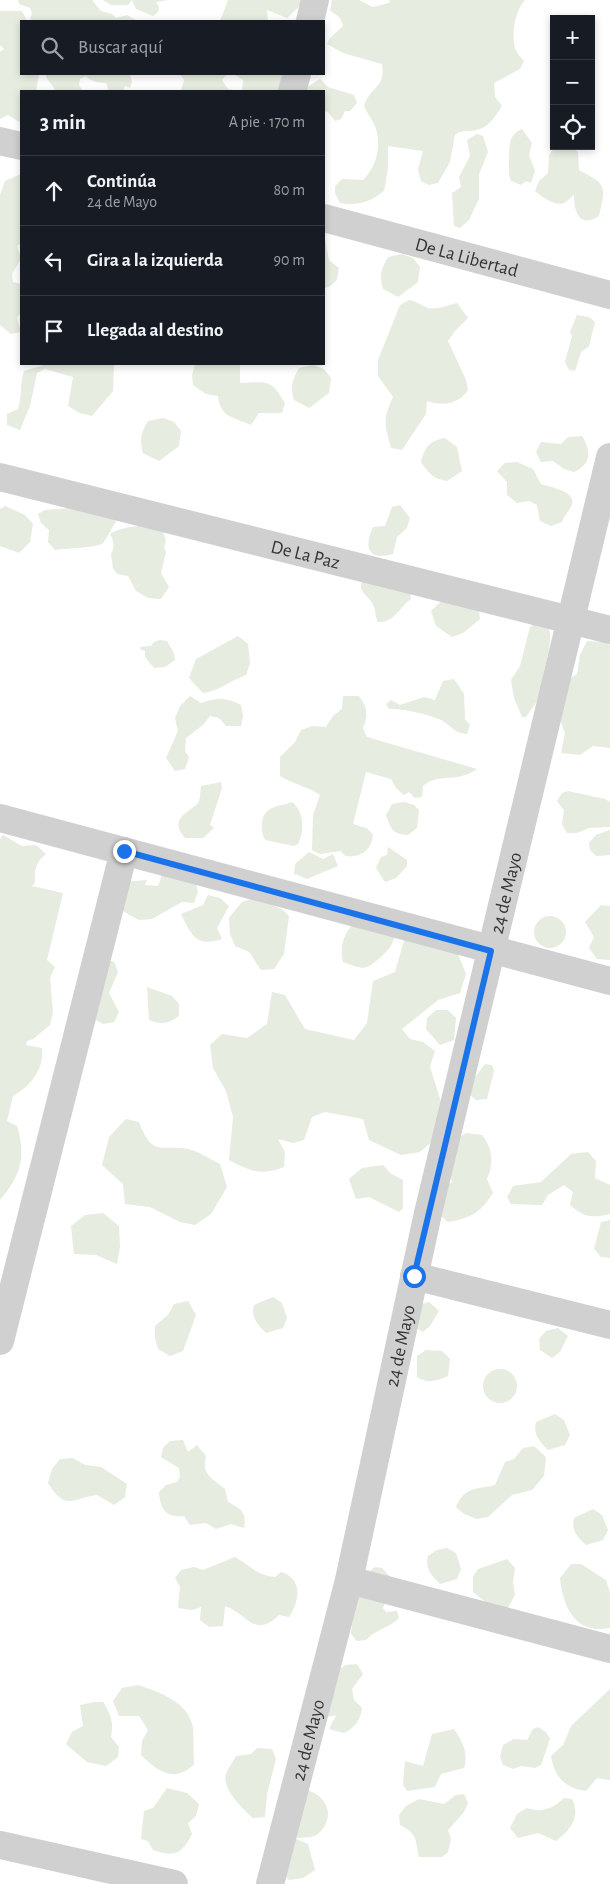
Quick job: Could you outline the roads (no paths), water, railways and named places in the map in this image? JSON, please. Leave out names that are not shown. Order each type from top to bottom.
[{"type":"street","points":[[310,20],[315,0]]},
{"type":"street","points":[[292,90],[296,75]]},
{"type":"street","points":[[0,142],[20,146]]},
{"type":"street","name":"De La Libertad","points":[[325,218],[610,295]]},
{"type":"street","name":"24 de Mayo","points":[[270,1884],[348,1580],[414,1276],[610,457]]},
{"type":"street","name":"De La Paz","points":[[0,477],[610,630]]},
{"type":"street","points":[[0,818],[491,951],[610,981]]},
{"type":"street","points":[[0,1341],[124,851]]},
{"type":"street","points":[[414,1276],[610,1326]]},
{"type":"street","points":[[348,1580],[610,1649]]},
{"type":"street","points":[[0,1845],[174,1884]]}]
